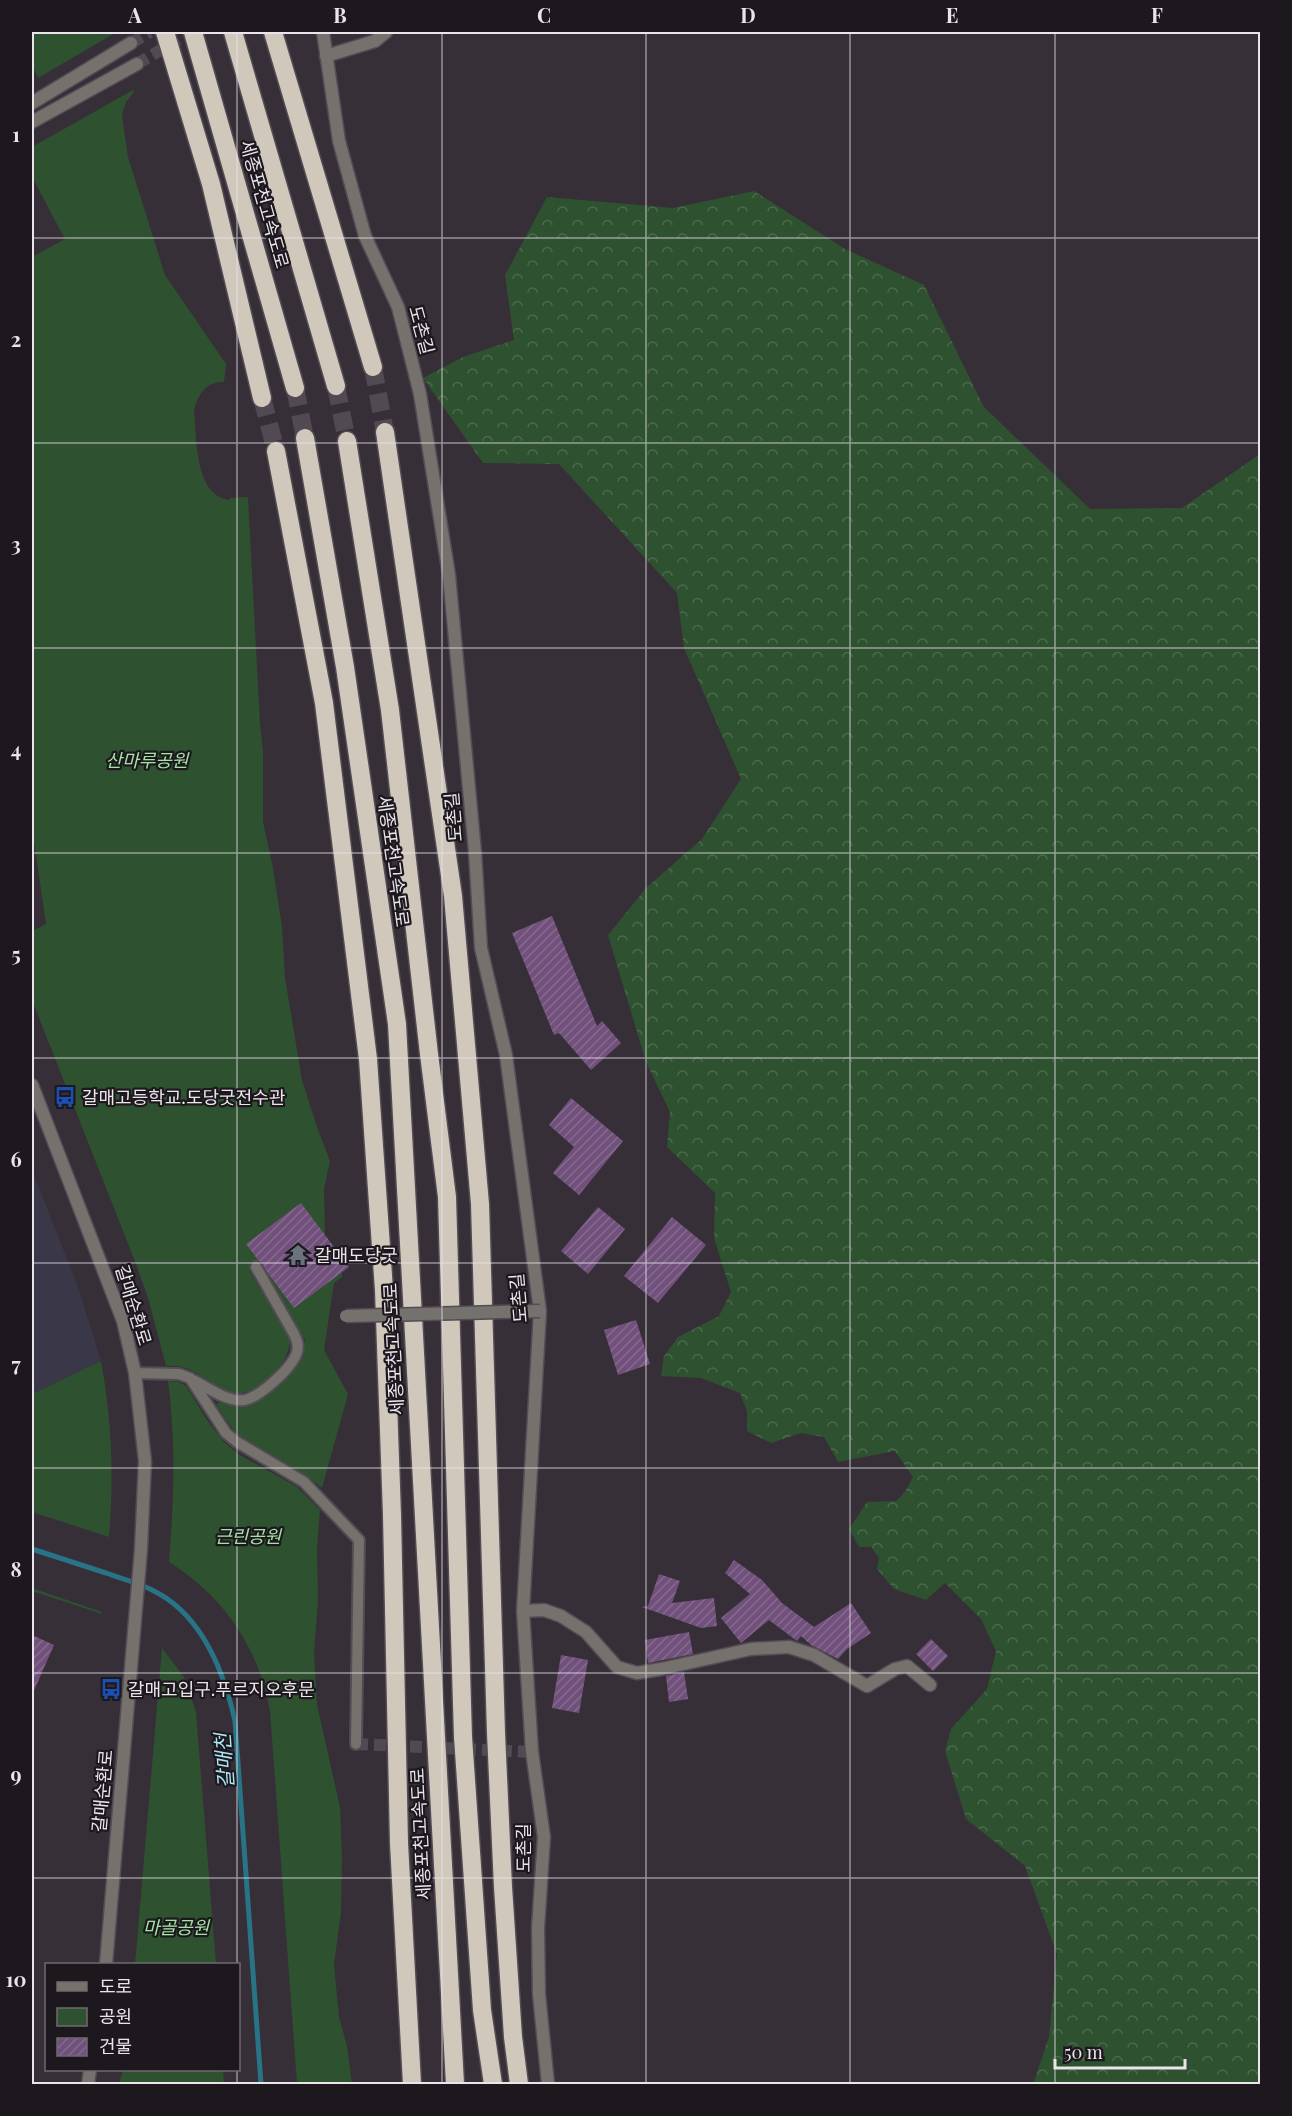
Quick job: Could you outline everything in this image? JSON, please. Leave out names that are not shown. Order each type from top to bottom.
[{"type":"highway","points":[[165,32],[211,184],[262,398]]},
{"type":"highway","name":"세종포천고속도로","points":[[193,32],[295,388]]},
{"type":"highway","name":"세종포천고속도로","points":[[233,32],[336,386]]},
{"type":"highway","points":[[273,32],[373,368]]},
{"type":"highway","points":[[385,432],[453,896],[480,1204],[497,1745],[510,2002],[519,2085]]},
{"type":"highway","name":"세종포천고속도로","points":[[305,438],[345,667],[397,1024],[455,2085]]},
{"type":"highway","name":"세종포천고속도로","points":[[346,441],[390,710],[447,1197],[463,1737],[482,2010],[493,2085]]},
{"type":"highway","points":[[276,451],[324,703],[368,1059],[384,1290],[392,1515],[399,1843],[412,2085]]},
{"type":"street","name":"도촌길","points":[[324,32],[339,141],[365,236],[398,307],[420,394],[449,574],[475,852],[481,948],[506,1055],[540,1311],[523,1611],[532,1752],[544,1837],[538,1928],[539,1994],[548,2085]]},
{"type":"street","points":[[326,56],[375,41],[386,32]]},
{"type":"street","points":[[32,103],[131,43]]},
{"type":"street","points":[[32,122],[137,64]]},
{"type":"street","name":"갈매순환로","points":[[32,1085],[123,1321],[135,1373],[145,1461],[141,1549],[106,1963]]},
{"type":"street","points":[[346,1316],[540,1311]]},
{"type":"street","points":[[523,1611],[544,1610],[561,1616],[586,1632],[617,1667],[637,1673],[661,1670],[751,1649],[789,1647],[814,1655],[867,1686],[895,1669],[907,1666],[930,1685]]},
{"type":"lane","points":[[135,1373],[166,1373],[190,1378],[231,1398],[245,1400],[258,1394],[274,1381],[289,1366],[296,1355],[298,1344],[256,1267]]},
{"type":"lane","points":[[190,1378],[226,1433],[304,1482],[359,1540],[356,1744]]},
{"type":"shaded area","points":[[32,1170],[78,1287],[101,1361],[32,1394]]},
{"type":"green space","points":[[32,32],[115,33],[38,78],[32,65]]},
{"type":"green space","name":"산마루공원","points":[[133,90],[122,115],[128,157],[165,275],[226,364],[224,382],[213,384],[204,390],[195,405],[197,450],[200,464],[210,488],[218,496],[230,500],[230,498],[248,497],[263,752],[263,822],[282,927],[285,978],[302,1080],[330,1161],[324,1189],[325,1237],[342,1260],[342,1277],[334,1283],[324,1350],[348,1394],[322,1488],[245,1439],[232,1428],[216,1404],[223,1402],[244,1405],[257,1401],[286,1379],[304,1349],[305,1340],[263,1269],[264,1266],[249,1270],[290,1339],[287,1354],[275,1371],[255,1388],[241,1393],[229,1392],[182,1367],[166,1366],[148,1298],[136,1264],[32,1000],[32,931],[46,924],[32,828],[32,257],[65,239],[32,177],[32,147]]},
{"type":"green space","points":[[754,191],[845,249],[924,285],[984,407],[1090,509],[1182,508],[1260,454],[1260,2084],[1033,2084],[1049,2037],[1057,1954],[1025,1866],[966,1819],[945,1751],[951,1729],[987,1689],[996,1651],[981,1619],[945,1583],[926,1600],[894,1589],[877,1569],[879,1558],[871,1547],[859,1547],[849,1529],[867,1502],[896,1501],[905,1492],[913,1477],[895,1451],[838,1462],[824,1437],[801,1433],[771,1443],[747,1431],[747,1411],[740,1393],[701,1378],[661,1376],[664,1356],[678,1337],[719,1316],[731,1292],[714,1238],[715,1193],[667,1147],[670,1112],[646,1062],[608,935],[646,888],[702,839],[741,779],[684,648],[677,593],[559,464],[483,463],[423,378],[463,357],[514,340],[505,275],[547,197],[673,208]]},
{"type":"green space","points":[[101,1361],[108,1405],[111,1449],[109,1537],[32,1512],[32,1394]]},
{"type":"green space","name":"근린공원","points":[[168,1381],[179,1382],[186,1386],[224,1442],[240,1455],[297,1487],[320,1510],[314,1653],[317,1705],[340,1807],[341,1912],[334,1964],[339,2017],[347,2046],[352,2084],[297,2084],[270,1711],[257,1665],[236,1625],[206,1591],[169,1562],[173,1471]]},
{"type":"green space","points":[[32,1588],[102,1612],[102,1614],[32,1591]]},
{"type":"green space","name":"마골공원","points":[[162,1648],[184,1677],[196,1712],[216,1963],[135,1963]]},
{"type":"green space","points":[[123,2071],[223,2071],[224,2084],[119,2084]]},
{"type":"building","points":[[552,916],[597,1026],[602,1021],[621,1043],[591,1070],[559,1033],[554,1035],[512,933]]},
{"type":"building","points":[[571,1098],[623,1141],[579,1195],[553,1173],[574,1147],[549,1125]]},
{"type":"building","name":"갈매도당굿","points":[[301,1203],[349,1267],[294,1308],[246,1244]]},
{"type":"building","points":[[598,1207],[625,1229],[588,1274],[561,1251]]},
{"type":"building","points":[[672,1217],[706,1245],[658,1303],[624,1276]]},
{"type":"building","points":[[636,1320],[650,1364],[618,1375],[604,1330]]},
{"type":"building","points":[[734,1560],[762,1580],[782,1603],[814,1627],[851,1603],[871,1633],[847,1649],[838,1659],[811,1645],[801,1636],[797,1641],[769,1620],[741,1643],[721,1618],[750,1594],[725,1573]]},
{"type":"building","points":[[659,1574],[680,1581],[672,1603],[714,1598],[717,1626],[701,1628],[642,1607],[648,1606]]},
{"type":"building","points":[[689,1632],[693,1654],[648,1663],[645,1640]]},
{"type":"building","points":[[32,1635],[54,1645],[32,1695]]},
{"type":"building","points":[[931,1639],[948,1656],[933,1671],[916,1654]]},
{"type":"building","points":[[561,1655],[588,1660],[579,1713],[552,1708]]},
{"type":"building","points":[[684,1672],[688,1699],[669,1702],[666,1676]]},
{"type":"waterway","name":"갈매천","points":[[32,1549],[137,1583],[171,1601],[198,1630],[217,1665],[235,1721],[261,2084]]},
{"type":"tunnel","points":[[131,43],[150,32]]},
{"type":"tunnel","points":[[137,64],[191,32]]},
{"type":"tunnel","points":[[373,367],[385,432]]},
{"type":"tunnel","points":[[336,386],[347,441]]},
{"type":"tunnel","points":[[295,388],[305,438]]},
{"type":"tunnel","points":[[262,398],[276,451]]},
{"type":"tunnel","points":[[356,1744],[532,1752]]},
{"type":"place","name":"갈매고등학교.도당굿전수관","points":[[65,1097]]},
{"type":"place","name":"갈매도당굿","points":[[298,1255]]},
{"type":"place","name":"갈매고입구.푸르지오후문","points":[[111,1689]]}]
